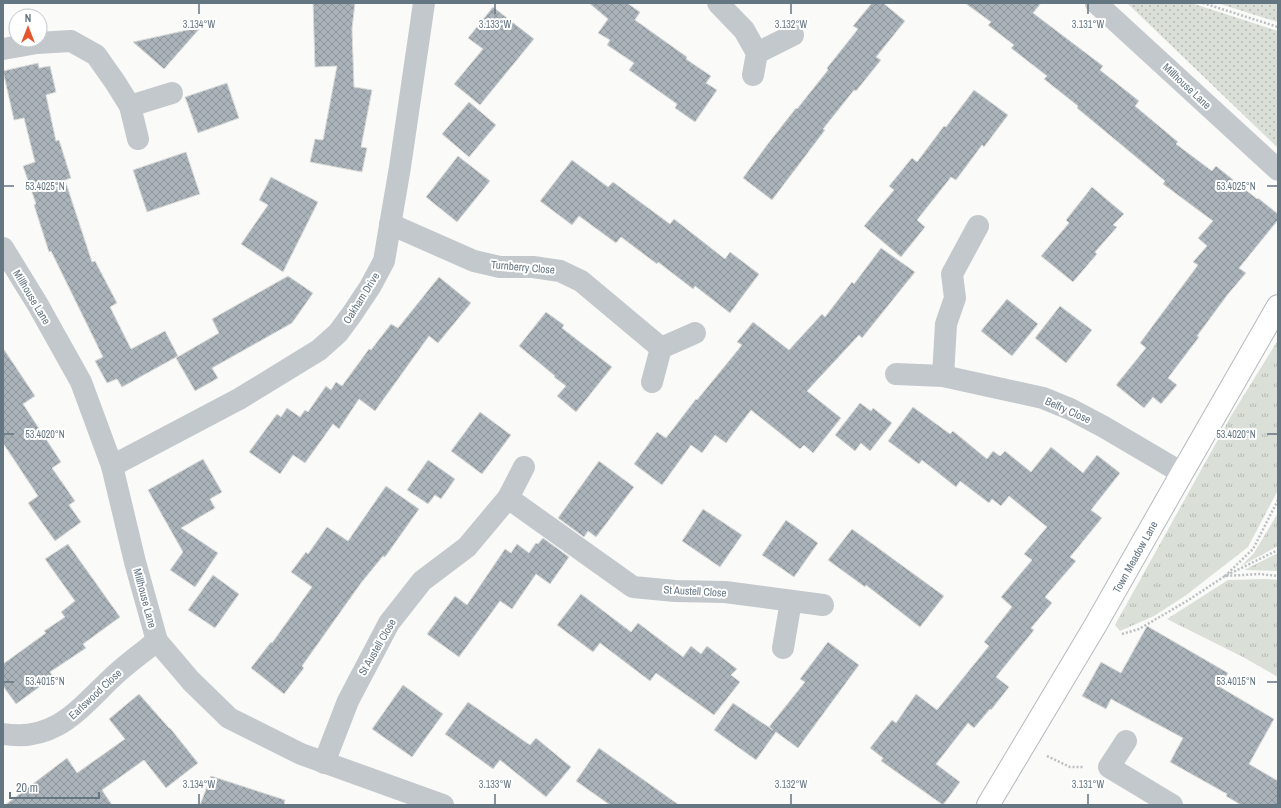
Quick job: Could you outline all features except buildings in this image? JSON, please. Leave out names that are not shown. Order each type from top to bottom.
[{"type":"street","name":"Oakham Drive","points":[[112,466],[239,399],[319,350],[338,333],[370,287],[384,260],[400,167],[424,3]]},
{"type":"street","points":[[718,3],[744,30],[757,53],[753,75]]},
{"type":"street","name":"Millhouse Lane","points":[[1096,3],[1278,170]]},
{"type":"street","points":[[757,53],[793,36]]},
{"type":"street","points":[[3,49],[37,43],[71,41],[96,55],[130,106],[138,139]]},
{"type":"street","points":[[130,106],[172,94]]},
{"type":"street","name":"Turnberry Close","points":[[390,224],[474,261],[500,268],[533,267],[560,271],[581,281],[661,348]]},
{"type":"street","points":[[942,376],[946,324],[955,298],[952,274],[978,226]]},
{"type":"street","name":"Millhouse Lane","points":[[3,248],[38,305],[81,382],[112,466],[157,641],[191,681],[229,718],[300,754],[443,805]]},
{"type":"street","name":"Town Meadow Lane","points":[[988,805],[1095,626],[1278,306]]},
{"type":"street","points":[[652,382],[661,348],[695,333]]},
{"type":"street","name":"Belfry Close","points":[[896,374],[942,376],[1043,398],[1070,409],[1104,427],[1182,473]]},
{"type":"street","name":"St Austell Close","points":[[324,763],[348,701],[389,623],[422,581],[467,547],[508,498],[524,467]]},
{"type":"street","name":"St Austell Close","points":[[508,498],[633,587],[675,591],[725,592],[823,605]]},
{"type":"street","points":[[783,648],[790,601]]},
{"type":"street","name":"Earlswood Close","points":[[3,734],[30,735],[55,727],[68,720],[117,672],[157,641]]},
{"type":"street","points":[[1126,741],[1109,767],[1172,805]]},
{"type":"path","points":[[1203,3],[1278,27]]},
{"type":"path","points":[[1225,576],[1253,549],[1278,500]]},
{"type":"path","points":[[1095,626],[1113,637],[1139,629],[1187,601],[1225,576],[1278,550]]},
{"type":"path","points":[[1225,576],[1260,574],[1278,576]]},
{"type":"path","points":[[1024,744],[1070,767],[1109,767]]},
{"type":"green space","points":[[1127,3],[1191,3],[1278,31],[1278,148]]},
{"type":"green space","points":[[1217,3],[1278,3],[1278,22]]},
{"type":"green space","points":[[1278,340],[1278,490],[1248,547],[1185,596],[1154,616],[1120,631],[1115,625],[1231,416]]},
{"type":"green space","points":[[1278,513],[1278,546],[1241,566],[1254,553]]},
{"type":"green space","points":[[1278,553],[1278,571],[1244,570]]},
{"type":"green space","points":[[1228,580],[1278,580],[1278,677],[1243,657],[1167,619]]}]
